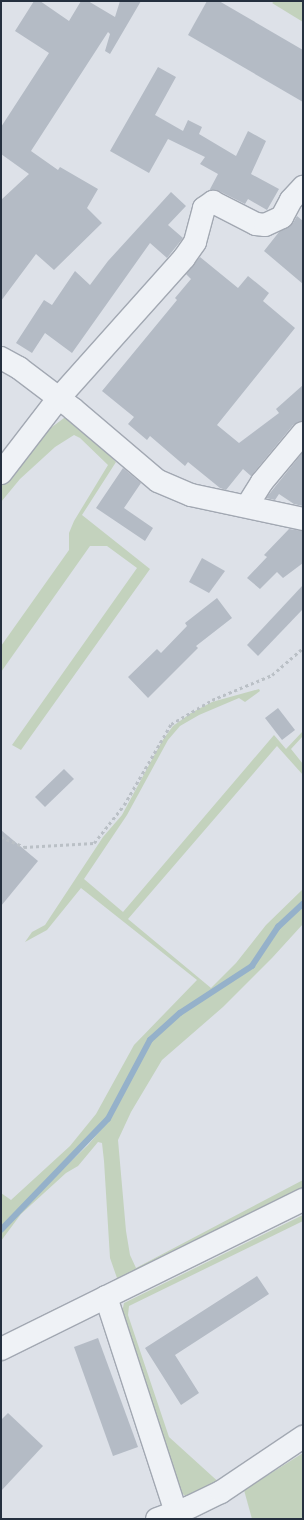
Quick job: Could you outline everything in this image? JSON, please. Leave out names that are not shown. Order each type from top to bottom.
[{"type":"street","points":[[1,473],[58,399],[184,258],[196,242],[204,208],[213,202],[256,224],[265,225],[282,217],[291,200],[303,187]]},
{"type":"street","points":[[1,358],[19,368],[119,446],[158,481],[191,495],[303,519]]},
{"type":"street","points":[[247,506],[262,482],[303,433]]},
{"type":"street","points":[[1,1349],[303,1200]]},
{"type":"street","points":[[106,1297],[166,1515],[221,1492],[303,1437]]},
{"type":"path","points":[[1,837],[24,848],[94,842],[124,805],[171,724],[212,700],[272,675],[303,648]]},
{"type":"green space","points":[[275,1],[303,1],[303,22],[272,3]]},
{"type":"green space","points":[[68,415],[116,462],[82,515],[150,569],[21,750],[12,745],[137,568],[107,546],[90,546],[1,672],[1,646],[69,550],[69,533],[74,521],[108,465],[80,438],[74,435],[55,447],[20,479],[1,502],[1,486],[48,430]]},
{"type":"green space","points":[[259,689],[260,691],[245,702],[239,698],[199,715],[180,726],[168,740],[127,815],[84,879],[123,912],[274,735],[286,749],[303,731],[303,736],[291,749],[303,764],[303,775],[277,746],[128,919],[211,988],[236,963],[266,925],[303,889],[303,902],[293,909],[277,926],[251,965],[179,1012],[149,1039],[107,1118],[1,1228],[1,1193],[11,1200],[70,1146],[96,1114],[134,1045],[197,980],[81,888],[47,930],[25,942],[32,932],[45,925],[103,837],[122,815],[162,741],[173,726],[191,713],[212,702]]},
{"type":"green space","points":[[303,906],[303,924],[272,958],[223,1007],[162,1060],[131,1112],[118,1140],[126,1231],[130,1255],[136,1268],[303,1180],[303,1198],[106,1287],[117,1278],[110,1258],[104,1161],[102,1143],[98,1142],[78,1166],[66,1173],[21,1214],[1,1241],[1,1233],[22,1208],[88,1145],[111,1118],[153,1039],[182,1014],[253,968],[281,927]]},
{"type":"green space","points":[[303,1215],[303,1221],[129,1306],[128,1315],[169,1437],[223,1486],[189,1499],[179,1491],[121,1317],[124,1303]]},
{"type":"green space","points":[[303,1453],[303,1519],[252,1519],[244,1490]]},
{"type":"building","points":[[34,1],[40,1],[69,21],[81,1],[88,1],[115,17],[120,1],[141,1],[110,54],[105,51],[110,34],[108,32],[31,151],[58,170],[60,167],[98,189],[87,208],[102,223],[54,270],[36,254],[1,301],[1,200],[29,174],[1,154],[1,127],[49,53],[15,31]]},
{"type":"building","points":[[207,1],[219,1],[303,50],[303,102],[188,35]]},
{"type":"building","points":[[158,67],[176,77],[155,115],[183,131],[188,120],[202,127],[199,134],[236,156],[248,131],[266,141],[251,174],[279,189],[267,210],[248,199],[245,204],[219,191],[209,191],[218,174],[200,164],[205,157],[168,139],[149,173],[110,151]]},
{"type":"building","points":[[171,192],[186,206],[168,225],[183,238],[167,258],[150,243],[72,353],[45,333],[32,353],[16,343],[44,300],[52,305],[75,271],[90,285],[108,261]]},
{"type":"building","points":[[297,216],[303,221],[303,284],[264,251],[279,232],[293,223]]},
{"type":"building","points":[[200,257],[238,288],[248,276],[269,293],[263,301],[295,328],[217,425],[239,443],[279,413],[276,409],[303,385],[303,421],[293,425],[251,476],[243,469],[226,490],[220,488],[188,462],[185,466],[150,436],[147,440],[128,424],[134,417],[102,391],[177,300],[175,298],[191,279],[186,274]]},
{"type":"building","points":[[303,452],[303,506],[294,504],[279,494],[275,500],[266,498]]},
{"type":"building","points":[[123,468],[141,483],[124,508],[153,528],[145,541],[96,508]]},
{"type":"building","points":[[289,529],[303,531],[303,563],[283,578],[277,572],[260,589],[247,578],[267,557],[264,555]]},
{"type":"building","points":[[202,558],[225,571],[209,593],[189,582]]},
{"type":"building","points":[[303,585],[303,609],[258,656],[247,645]]},
{"type":"building","points":[[217,598],[232,618],[196,646],[198,648],[148,698],[128,677],[157,649],[161,653],[187,626],[185,623]]},
{"type":"building","points":[[278,708],[295,730],[282,740],[265,718]]},
{"type":"building","points":[[64,769],[74,779],[45,807],[35,797]]},
{"type":"building","points":[[1,830],[38,861],[1,906]]},
{"type":"building","points":[[257,1276],[269,1294],[175,1355],[199,1393],[181,1405],[145,1348]]},
{"type":"building","points":[[98,1338],[138,1447],[113,1456],[74,1347]]},
{"type":"building","points":[[8,1413],[43,1446],[1,1491],[1,1420]]},
{"type":"waterway","points":[[1,1230],[108,1119],[150,1040],[180,1013],[252,966],[278,927],[303,904]]}]
